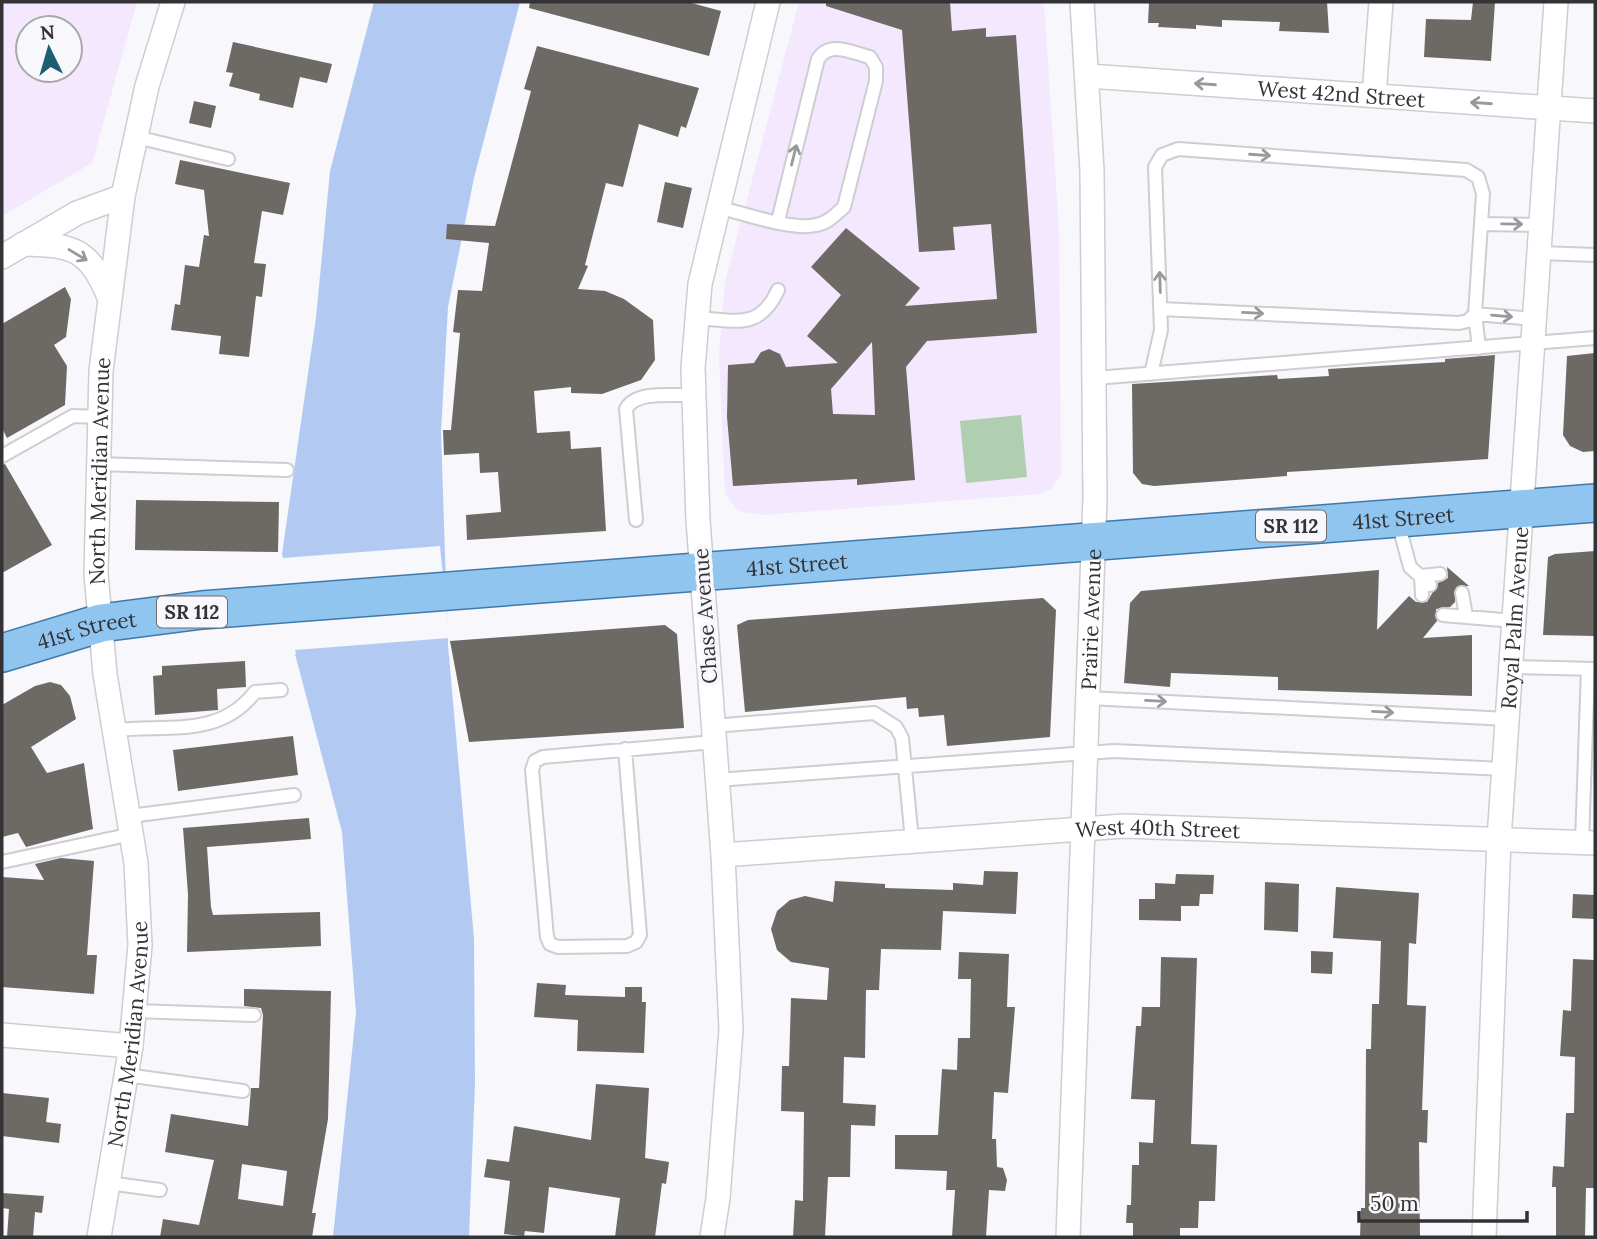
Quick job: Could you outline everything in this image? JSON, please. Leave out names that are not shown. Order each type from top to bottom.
[{"type":"main road","name":"41st Street","points":[[2,653],[101,624],[284,604],[1595,503]]},
{"type":"street","name":"North Meridian Avenue","points":[[99,1237],[131,1046],[140,945],[131,825],[105,674],[96,574],[101,372],[123,196],[147,86],[173,2]]},
{"type":"street","name":"Chase Avenue","points":[[712,1237],[718,1198],[731,1030],[723,855],[692,395],[700,284],[768,2]]},
{"type":"street","name":"Prairie Avenue","points":[[1068,1237],[1095,542],[1095,378],[1088,76],[1082,2]]},
{"type":"street","points":[[1374,95],[1381,2]]},
{"type":"street","name":"Royal Palm Avenue","points":[[1484,1237],[1499,839],[1543,225],[1556,2]]},
{"type":"street","name":"West 42nd Street","points":[[1088,76],[1595,111]]},
{"type":"street","points":[[2,257],[76,213],[123,196]]},
{"type":"street","points":[[23,244],[58,245],[79,253],[97,267],[110,300]]},
{"type":"street","name":"West 40th Street","points":[[723,855],[1124,825],[1589,843]]},
{"type":"street","points":[[2,1035],[131,1046]]},
{"type":"lane","points":[[717,207],[778,221],[817,225],[832,218],[844,206],[876,80],[876,67],[870,57],[832,48],[823,51],[818,60],[778,221]]},
{"type":"lane","points":[[136,137],[228,159]]},
{"type":"lane","points":[[1152,374],[1161,309],[1155,167],[1163,155],[1178,149],[1466,170],[1478,177],[1483,185],[1475,314],[1479,348]]},
{"type":"lane","points":[[1481,224],[1543,225]]},
{"type":"lane","points":[[1541,253],[1595,255]]},
{"type":"lane","points":[[696,318],[751,321],[769,309],[778,290]]},
{"type":"lane","points":[[1161,309],[1460,323],[1468,321],[1475,314],[1536,319]]},
{"type":"lane","points":[[1095,378],[1595,338]]},
{"type":"lane","points":[[636,520],[626,409],[630,402],[638,397],[692,395]]},
{"type":"lane","points":[[2,456],[73,416],[100,417]]},
{"type":"lane","points":[[99,464],[287,470]]},
{"type":"lane","points":[[1397,518],[1410,567],[1424,585],[1440,574]]},
{"type":"lane","points":[[1462,593],[1466,616]]},
{"type":"lane","points":[[1447,610],[1466,616],[1514,621]]},
{"type":"lane","points":[[1511,667],[1591,669],[1589,843]]},
{"type":"lane","points":[[115,730],[145,726],[192,728],[222,720],[246,704],[255,692],[281,690]]},
{"type":"lane","points":[[1088,698],[1508,719]]},
{"type":"lane","points":[[625,749],[640,935],[636,942],[626,946],[558,947],[550,944],[547,937],[532,769],[535,761],[874,713],[896,727],[902,738],[912,840]]},
{"type":"lane","points":[[717,780],[1114,751],[1504,769]]},
{"type":"lane","points":[[2,862],[131,825],[295,795]]},
{"type":"lane","points":[[134,1011],[254,1015]]},
{"type":"lane","points":[[126,1075],[243,1091]]},
{"type":"lane","points":[[108,1183],[160,1190]]},
{"type":"shaded area","points":[[2,2],[137,2],[92,163],[2,216]]},
{"type":"shaded area","points":[[799,2],[1044,2],[1059,231],[1061,475],[1051,489],[1040,494],[762,515],[738,511],[725,494],[719,353],[725,282]]},
{"type":"green space","points":[[1021,415],[1027,477],[966,483],[960,421]]},
{"type":"water","points":[[374,2],[520,2],[474,178],[448,307],[441,432],[448,645],[474,939],[475,1083],[469,1237],[333,1237],[356,1013],[342,832],[294,650],[282,554],[316,318],[330,171]]},
{"type":"pier","points":[[440,546],[449,638],[295,650],[296,654],[292,654],[279,554],[282,554],[283,558]]},
{"type":"building","points":[[530,2],[688,2],[721,11],[709,56],[529,8]]},
{"type":"building","points":[[826,2],[950,2],[952,31],[986,28],[986,37],[1016,35],[1037,333],[927,341],[906,367],[915,480],[857,485],[857,479],[733,486],[727,417],[728,365],[754,363],[761,352],[769,349],[780,354],[786,367],[838,363],[807,336],[841,295],[811,267],[846,228],[920,288],[905,306],[997,299],[991,224],[953,227],[955,250],[919,252],[902,30],[826,6]],"holes":[[[872,342],[875,415],[833,414],[831,389]]]},
{"type":"building","points":[[1149,2],[1327,2],[1329,33],[1279,31],[1280,22],[1222,20],[1222,27],[1158,27],[1159,23],[1148,23]]},
{"type":"building","points":[[1473,2],[1495,2],[1491,61],[1424,57],[1426,19],[1471,20]]},
{"type":"building","points":[[233,42],[332,64],[327,83],[300,77],[293,108],[259,100],[260,94],[229,86],[233,73],[226,72]]},
{"type":"building","points":[[537,46],[699,88],[686,128],[681,126],[678,137],[639,124],[623,187],[606,183],[585,265],[588,266],[578,289],[605,291],[624,299],[653,320],[655,360],[641,380],[602,394],[571,393],[571,387],[534,391],[537,433],[570,431],[571,449],[601,447],[606,531],[467,540],[466,515],[501,512],[498,472],[480,473],[479,453],[444,455],[443,430],[451,430],[460,333],[453,332],[458,290],[482,291],[489,243],[446,239],[447,224],[495,226],[531,91],[524,89]]},
{"type":"building","points":[[194,101],[216,106],[211,128],[189,123]]},
{"type":"building","points":[[180,160],[290,183],[283,215],[262,211],[254,263],[266,264],[262,297],[256,296],[249,357],[219,354],[221,336],[171,330],[175,304],[180,305],[185,265],[199,267],[204,235],[209,236],[204,190],[175,184]]},
{"type":"building","points":[[665,182],[692,188],[683,228],[657,222]]},
{"type":"building","points":[[65,287],[71,299],[66,337],[54,345],[67,366],[65,405],[7,438],[2,428],[2,324]]},
{"type":"building","points":[[1595,353],[1595,451],[1583,452],[1570,446],[1563,435],[1567,356]]},
{"type":"building","points":[[1495,355],[1488,459],[1287,472],[1287,476],[1154,486],[1142,484],[1133,473],[1132,384],[1277,375],[1278,379],[1329,376],[1328,369],[1445,362],[1445,359]]},
{"type":"building","points":[[5,464],[52,545],[2,573],[2,465]]},
{"type":"building","points":[[136,500],[279,502],[278,552],[135,550]]},
{"type":"building","points":[[1595,551],[1595,636],[1543,635],[1548,557]]},
{"type":"building","points":[[1447,567],[1469,586],[1456,587],[1455,602],[1450,607],[1436,609],[1437,621],[1423,638],[1472,635],[1472,696],[1278,690],[1278,677],[1171,673],[1170,687],[1124,683],[1130,603],[1141,591],[1379,570],[1377,630],[1409,596],[1416,602],[1427,602],[1438,583],[1448,578]]},
{"type":"building","points":[[1043,598],[1056,610],[1050,737],[947,746],[944,715],[919,717],[918,708],[907,709],[906,697],[745,712],[737,625],[748,620]]},
{"type":"building","points":[[665,625],[677,634],[684,728],[469,742],[450,641]]},
{"type":"building","points":[[245,661],[246,687],[217,689],[218,710],[155,715],[153,676],[162,675],[162,666]]},
{"type":"building","points":[[50,682],[61,685],[70,696],[76,719],[31,747],[47,773],[84,763],[93,829],[26,847],[18,833],[2,837],[2,705],[35,686]]},
{"type":"building","points":[[293,736],[298,775],[178,791],[173,750]]},
{"type":"building","points":[[309,818],[311,839],[207,847],[211,907],[213,915],[320,912],[321,946],[187,952],[188,894],[183,828]]},
{"type":"building","points":[[61,858],[94,861],[87,955],[97,955],[94,994],[2,987],[2,877],[44,880],[35,864]]},
{"type":"building","points":[[984,871],[1018,872],[1016,914],[943,911],[941,950],[881,949],[879,990],[866,990],[865,1058],[844,1057],[843,1103],[876,1105],[875,1126],[851,1125],[850,1177],[828,1177],[825,1237],[793,1237],[795,1200],[803,1201],[804,1112],[781,1111],[782,1066],[789,1066],[791,998],[827,1000],[829,968],[791,962],[777,950],[771,929],[777,911],[790,900],[805,896],[833,902],[835,881],[885,884],[885,888],[953,890],[953,883],[983,885]]},
{"type":"building","points":[[1176,874],[1214,875],[1213,894],[1200,894],[1199,906],[1181,906],[1181,921],[1139,920],[1139,899],[1155,899],[1155,883],[1175,884]]},
{"type":"building","points":[[1265,882],[1299,884],[1298,932],[1264,930]]},
{"type":"building","points":[[1336,887],[1419,893],[1416,944],[1409,943],[1407,1005],[1426,1006],[1422,1110],[1428,1110],[1427,1143],[1419,1142],[1420,1237],[1360,1237],[1361,1208],[1365,1208],[1366,1049],[1371,1049],[1372,1004],[1379,1004],[1381,941],[1333,938]]},
{"type":"building","points":[[1573,894],[1595,895],[1595,919],[1572,918]]},
{"type":"building","points":[[1311,951],[1333,952],[1332,974],[1311,973]]},
{"type":"building","points":[[959,952],[1009,954],[1007,1007],[1015,1007],[1008,1093],[994,1092],[992,1139],[996,1139],[997,1167],[1003,1168],[1007,1180],[1005,1191],[989,1190],[986,1237],[952,1237],[955,1190],[946,1190],[947,1171],[895,1169],[895,1135],[938,1135],[942,1069],[957,1070],[958,1038],[970,1038],[971,979],[958,979]]},
{"type":"building","points":[[1161,957],[1197,958],[1191,1144],[1217,1145],[1215,1201],[1199,1201],[1198,1228],[1180,1228],[1180,1237],[1133,1237],[1133,1223],[1126,1223],[1127,1205],[1131,1205],[1132,1165],[1139,1165],[1139,1142],[1153,1143],[1155,1100],[1131,1099],[1136,1026],[1141,1026],[1142,1007],[1160,1007]]},
{"type":"building","points":[[1573,959],[1595,960],[1595,1188],[1586,1188],[1585,1237],[1556,1237],[1556,1187],[1552,1187],[1553,1166],[1564,1167],[1566,1113],[1574,1113],[1575,1057],[1560,1056],[1563,1010],[1571,1011]]},
{"type":"building","points":[[537,983],[566,985],[565,995],[625,997],[625,987],[642,987],[642,1002],[646,1002],[644,1053],[577,1051],[578,1020],[534,1017]]},
{"type":"building","points":[[244,989],[331,991],[328,1119],[312,1213],[316,1213],[312,1237],[160,1237],[163,1219],[199,1225],[214,1160],[165,1152],[171,1114],[248,1126],[251,1088],[259,1088],[263,1015],[261,1008],[244,1006]],"holes":[[[242,1164],[287,1171],[283,1206],[238,1199]]]},
{"type":"building","points":[[596,1084],[649,1088],[645,1158],[669,1162],[666,1184],[662,1183],[655,1237],[615,1237],[620,1198],[549,1187],[544,1233],[525,1231],[524,1236],[504,1234],[510,1181],[484,1177],[487,1159],[509,1162],[514,1126],[591,1140]]},
{"type":"building","points":[[2,1093],[49,1098],[46,1122],[61,1124],[59,1143],[2,1136]]},
{"type":"building","points":[[2,1193],[44,1196],[42,1213],[35,1212],[33,1237],[7,1237],[9,1209],[2,1208]]}]
